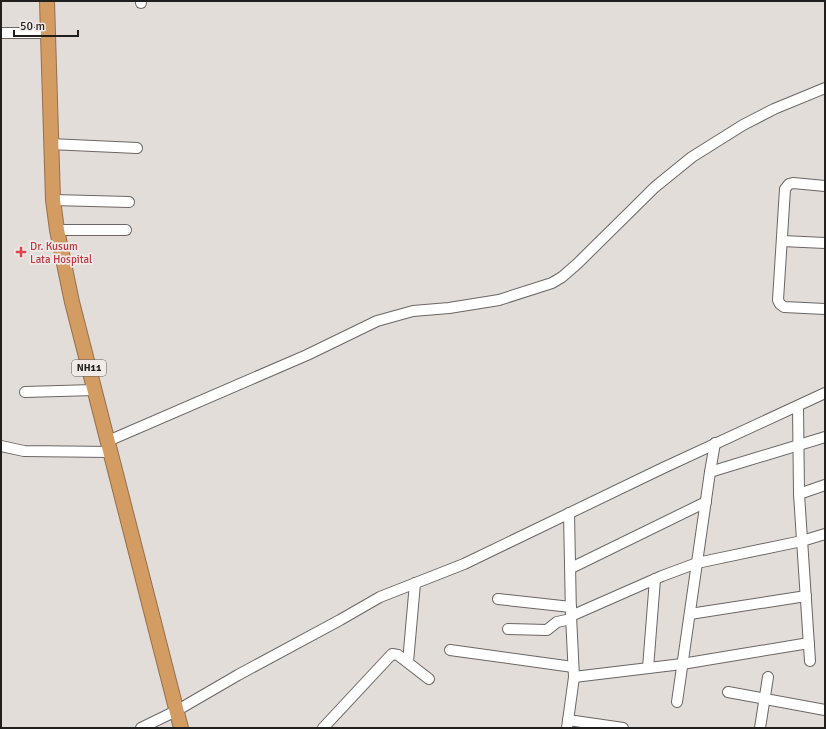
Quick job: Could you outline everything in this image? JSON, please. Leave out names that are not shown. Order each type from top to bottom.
[{"type":"highway","name":"NH11","points":[[47,1],[50,144],[53,200],[57,230],[72,302],[94,390],[110,446],[176,710],[182,728]]},
{"type":"street","points":[[1,33],[48,33]]},
{"type":"street","points":[[1,446],[24,451],[110,446],[377,321],[413,311],[449,308],[499,300],[552,283],[562,277],[577,264],[655,187],[692,157],[743,125],[774,109],[825,88]]},
{"type":"street","points":[[50,144],[137,148]]},
{"type":"street","points":[[825,186],[793,184],[787,186],[784,194],[778,300],[784,307],[825,309]]},
{"type":"street","points":[[53,200],[129,202]]},
{"type":"street","points":[[57,230],[126,230]]},
{"type":"street","points":[[782,241],[825,243]]},
{"type":"street","points":[[25,392],[94,390]]},
{"type":"street","points":[[141,728],[380,597],[464,564],[715,443],[825,393]]},
{"type":"street","points":[[798,406],[799,494],[810,661]]},
{"type":"street","points":[[710,472],[825,437]]},
{"type":"street","points":[[676,702],[715,443]]},
{"type":"street","points":[[799,494],[825,485]]},
{"type":"street","points":[[571,568],[706,502]]},
{"type":"street","points":[[570,513],[571,614],[574,672],[567,724],[623,728]]},
{"type":"street","points":[[508,629],[547,630],[571,614],[697,563],[802,542],[825,534]]},
{"type":"street","points":[[648,668],[655,579]]},
{"type":"street","points":[[408,662],[415,583]]},
{"type":"street","points":[[690,614],[806,596]]},
{"type":"street","points":[[498,599],[571,614]]},
{"type":"street","points":[[450,650],[574,672],[648,668],[682,664],[808,643]]},
{"type":"street","points":[[323,728],[394,653],[429,679]]},
{"type":"street","points":[[760,728],[768,677]]},
{"type":"street","points":[[728,692],[825,710]]},
{"type":"place","name":"Dr. Kusum Lata Hospital","points":[[21,252]]}]
